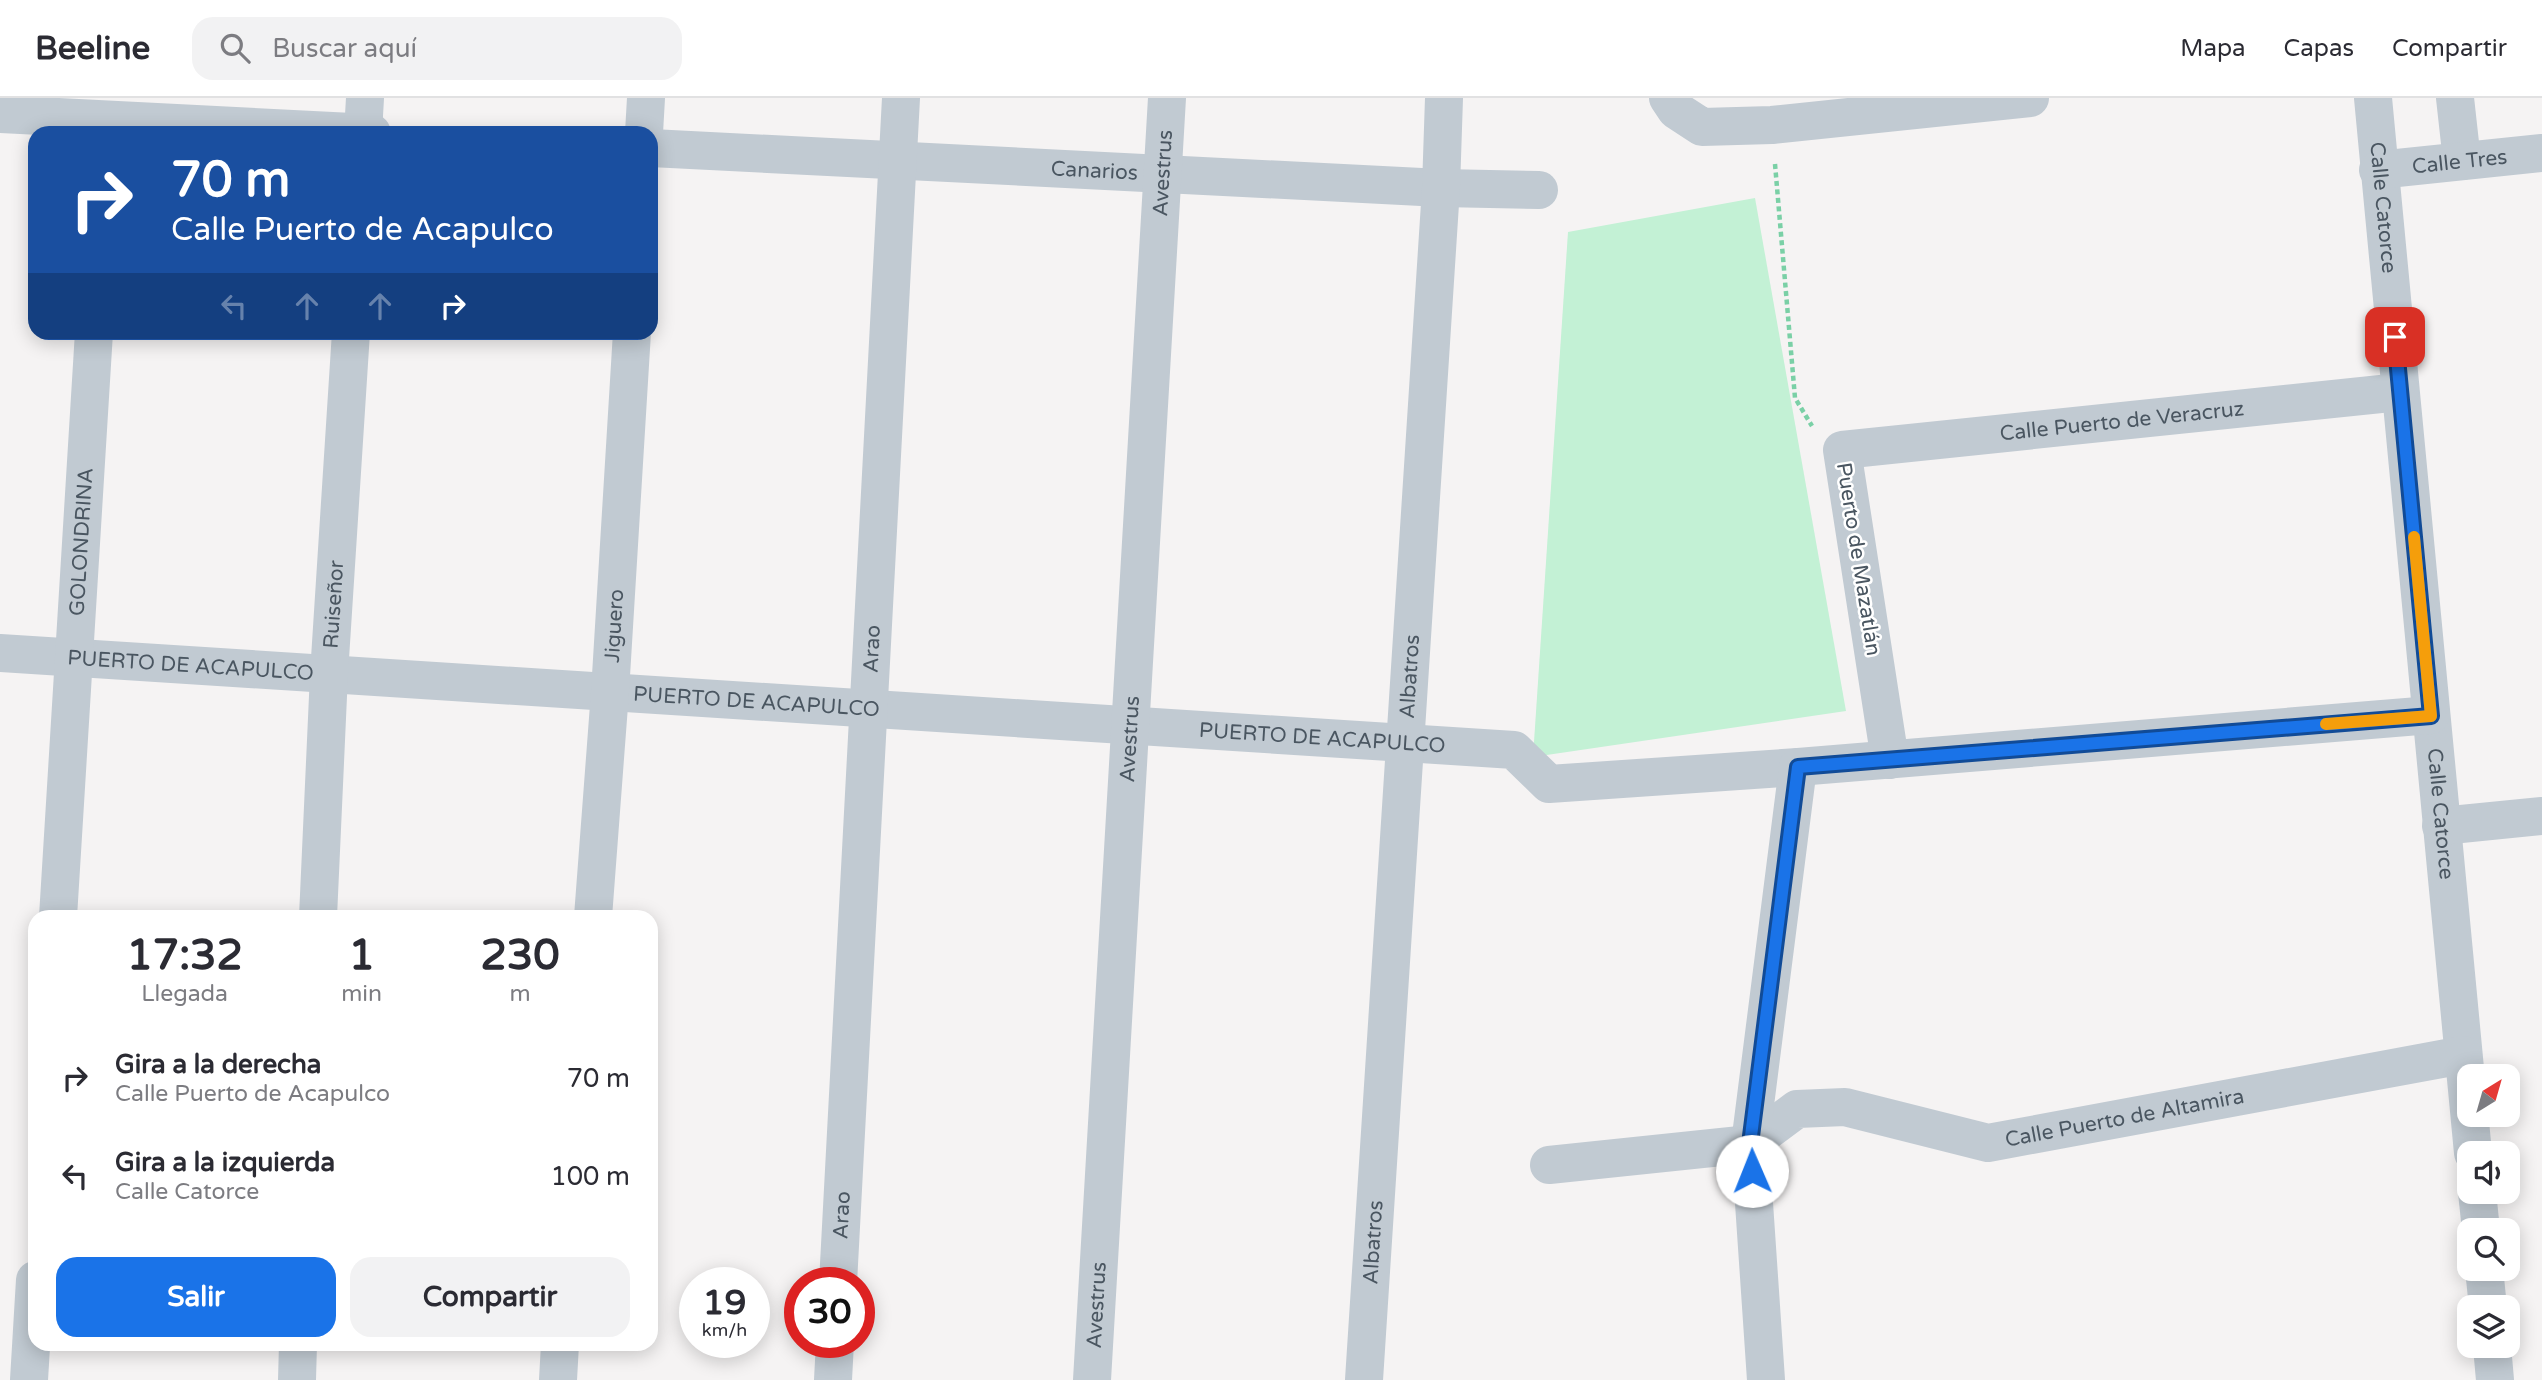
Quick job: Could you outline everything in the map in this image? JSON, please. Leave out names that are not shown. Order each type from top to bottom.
[{"type":"street","points":[[364,126],[366,98]]},
{"type":"street","points":[[644,126],[646,98]]},
{"type":"street","name":"Arao","points":[[839,1267],[901,98]]},
{"type":"street","name":"Avestrus","points":[[1092,1380],[1167,98]]},
{"type":"street","name":"Albatros","points":[[1364,1380],[1441,188],[1444,98]]},
{"type":"street","points":[[1672,104],[1702,127],[1772,125],[2030,98]]},
{"type":"street","name":"Calle Catorce","points":[[2373,98],[2472,1141]]},
{"type":"street","points":[[2455,98],[2462,161]]},
{"type":"street","points":[[0,114],[108,117],[251,126]]},
{"type":"street","name":"Canarios","points":[[658,148],[1441,188],[1539,190]]},
{"type":"street","name":"Calle Tres","points":[[2378,170],[2542,153]]},
{"type":"street","name":"GOLONDRINA","points":[[58,910],[94,340]]},
{"type":"street","name":"Ruiseñor","points":[[318,910],[329,674],[350,340]]},
{"type":"street","name":"Jiguero","points":[[594,910],[632,340]]},
{"type":"street","name":"Calle Puerto de Veracruz","points":[[1842,450],[2400,392]]},
{"type":"street","name":"Puerto de Mazatlán","points":[[1842,450],[1890,760]]},
{"type":"street","name":"PUERTO DE ACAPULCO","points":[[0,653],[1514,750],[1549,784],[1798,767]]},
{"type":"street","points":[[1766,1380],[1750,1144],[1798,767],[2431,716]]},
{"type":"street","points":[[2441,826],[2542,816]]},
{"type":"street","name":"Calle Puerto de Altamira","points":[[1750,1144],[1797,1109],[1845,1107],[1988,1143],[2463,1055]]},
{"type":"street","points":[[1549,1165],[1750,1144]]},
{"type":"street","points":[[29,1380],[31,1351]]},
{"type":"street","points":[[297,1380],[298,1351]]},
{"type":"street","points":[[558,1380],[560,1351]]},
{"type":"street","points":[[833,1380],[834,1358]]},
{"type":"street","points":[[2493,1358],[2495,1380]]},
{"type":"path","name":"Puerto de Mazatlán","points":[[1772,125],[1795,398],[1812,426],[1842,450]]},
{"type":"green space","points":[[1755,198],[1846,711],[1533,757],[1568,232]]},
{"type":"slow traffic","points":[[2326,724],[2431,716],[2414,537]]},
{"type":"route","points":[[1752,1171],[1750,1144],[1798,767],[2431,716],[2395,337]]}]
